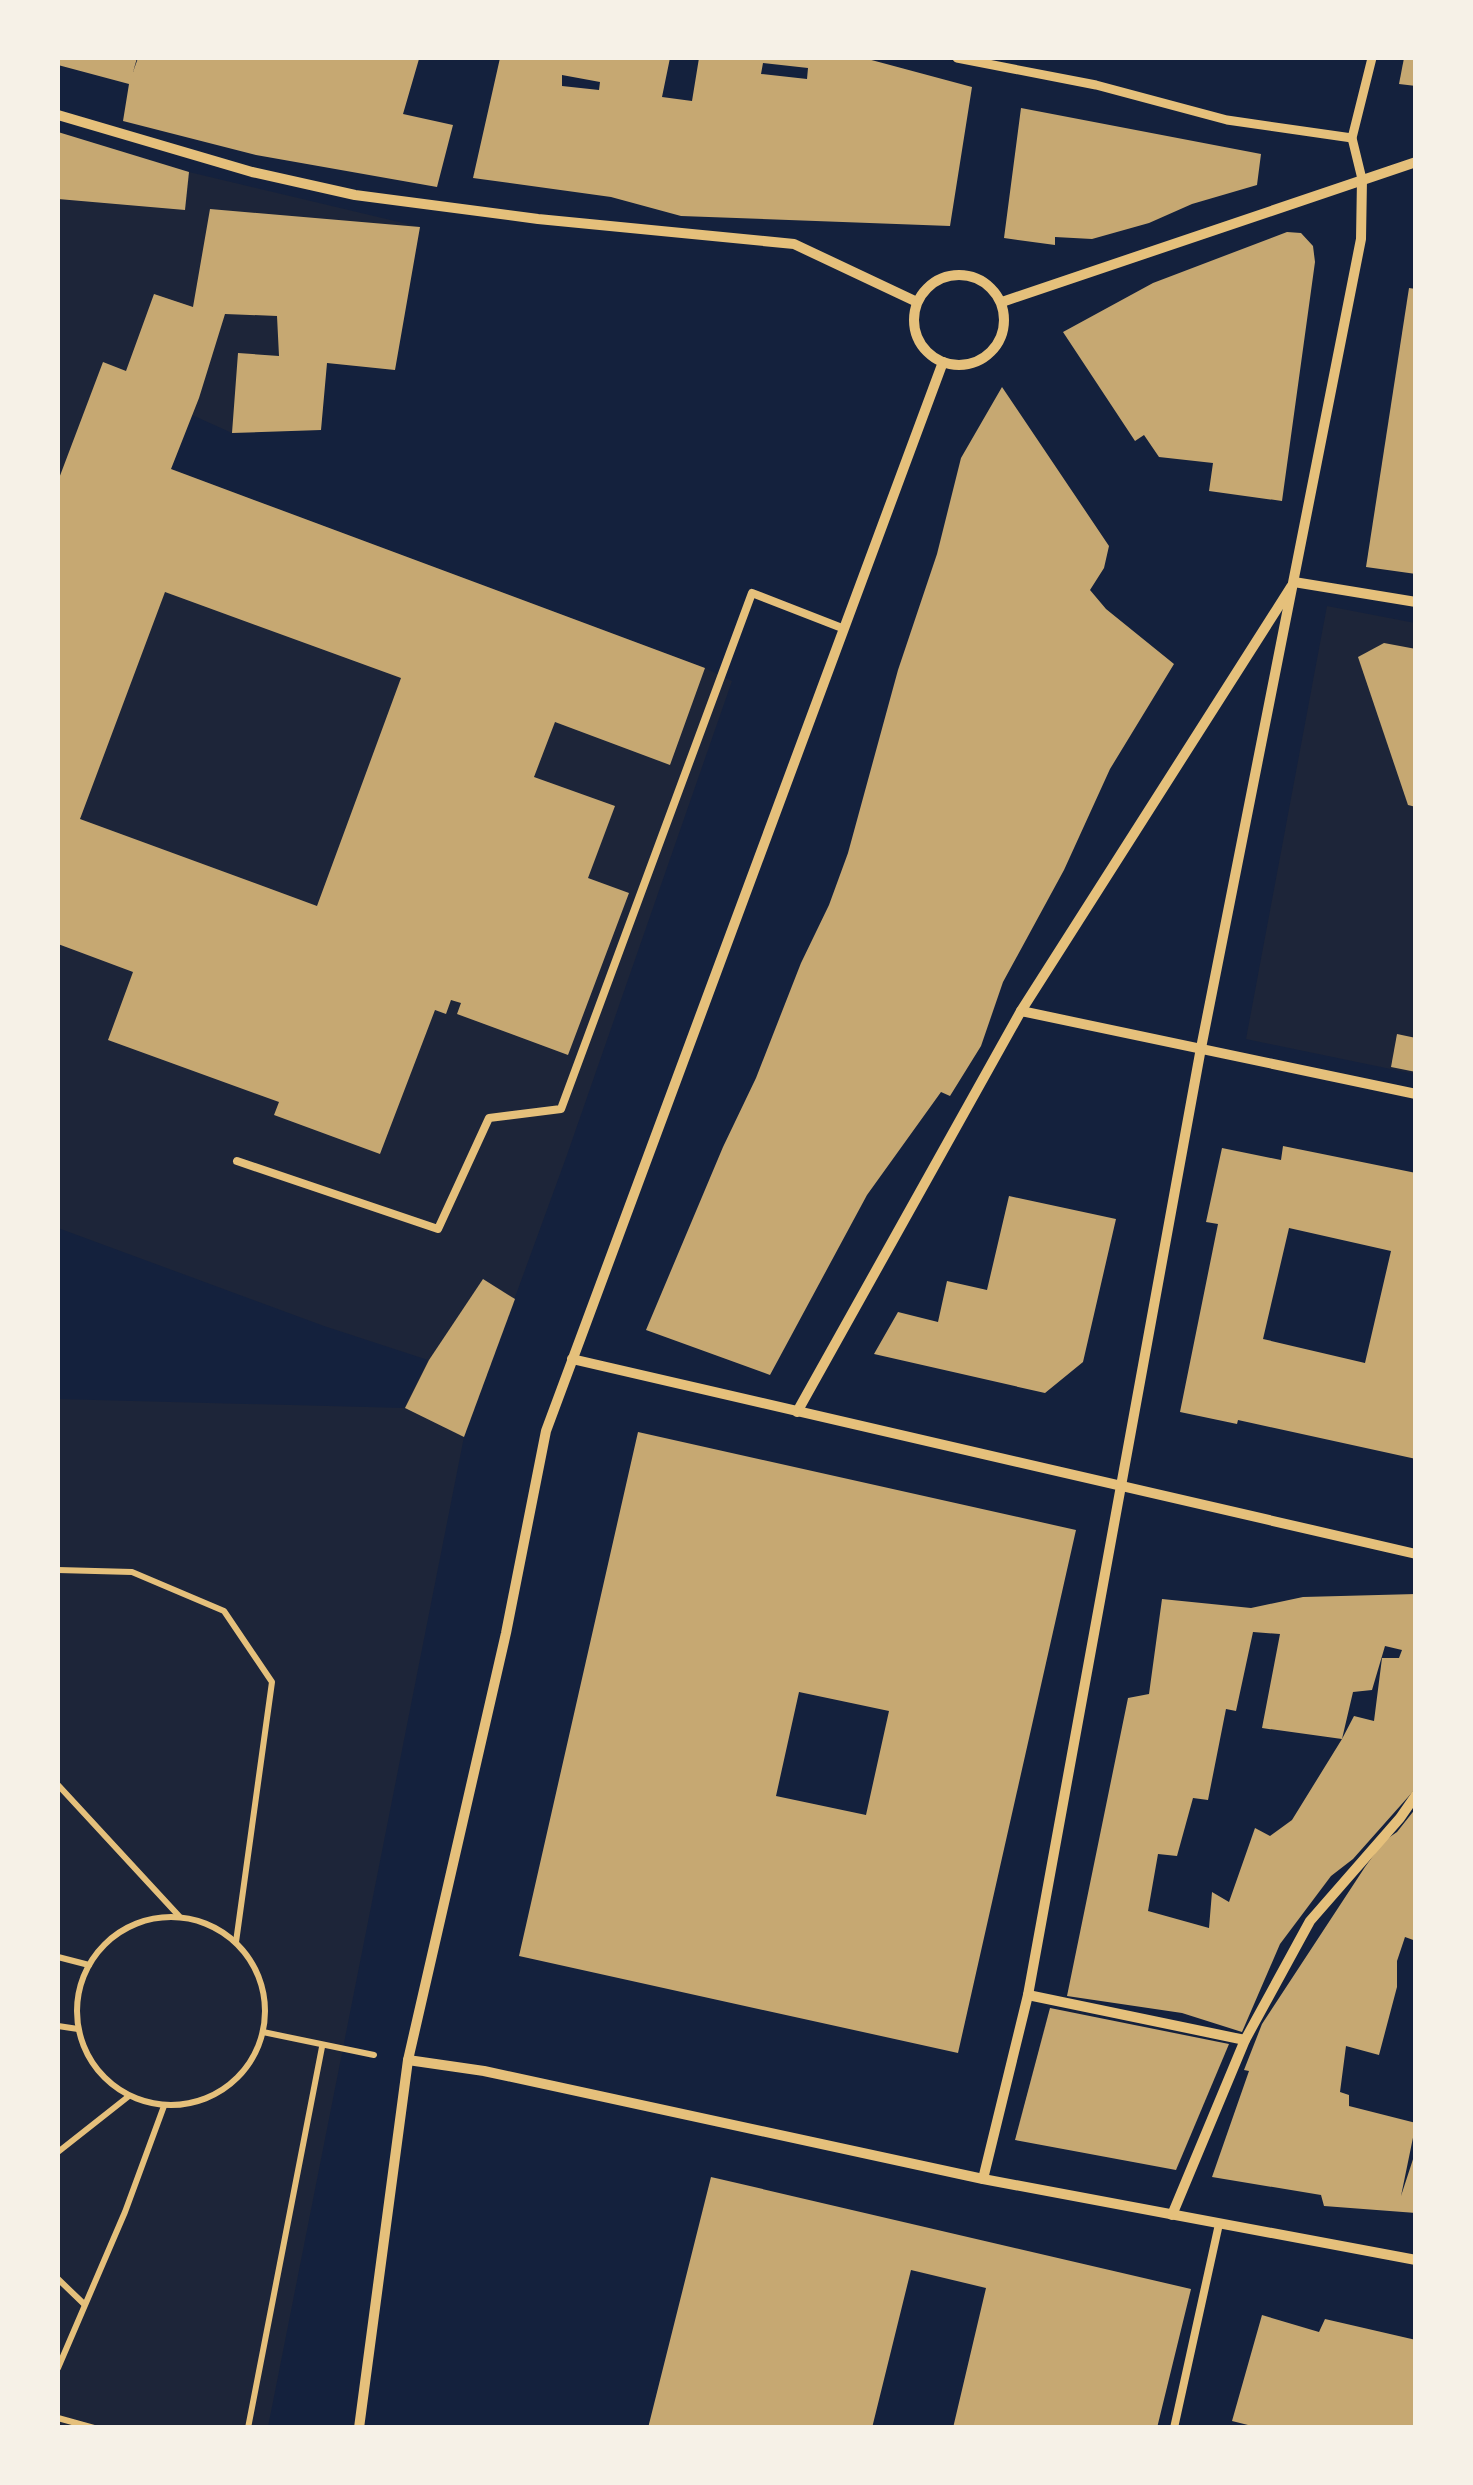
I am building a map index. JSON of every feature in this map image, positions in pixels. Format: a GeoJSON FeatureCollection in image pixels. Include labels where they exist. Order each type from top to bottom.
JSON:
{"type":"FeatureCollection","features":[{"type":"Feature","properties":{"kind":"street"},"geometry":{"type":"LineString","coordinates":[[957,58],[1096,85],[1228,120],[1352,138]]}},
{"type":"Feature","properties":{"kind":"street"},"geometry":{"type":"LineString","coordinates":[[982,2179],[1028,1996],[1201,1048],[1361,239],[1362,179],[1352,138],[1372,58]]}},
{"type":"Feature","properties":{"kind":"street"},"geometry":{"type":"LineString","coordinates":[[58,114],[252,172],[355,196],[794,244],[917,302]]}},
{"type":"Feature","properties":{"kind":"street"},"geometry":{"type":"LineString","coordinates":[[1002,302],[1416,162]]}},
{"type":"Feature","properties":{"kind":"street"},"geometry":{"type":"LineString","coordinates":[[967,275],[994,289],[1002,302],[1003,332],[997,346],[972,364],[943,362],[920,344],[914,316],[917,302],[938,280],[967,275]]}},
{"type":"Feature","properties":{"kind":"street"},"geometry":{"type":"LineString","coordinates":[[359,2428],[408,2060],[506,1633],[546,1432],[943,362]]}},
{"type":"Feature","properties":{"kind":"street"},"geometry":{"type":"LineString","coordinates":[[1294,582],[1416,602]]}},
{"type":"Feature","properties":{"kind":"street"},"geometry":{"type":"LineString","coordinates":[[796,1412],[1021,1011],[1294,582]]}},
{"type":"Feature","properties":{"kind":"street"},"geometry":{"type":"LineString","coordinates":[[1021,1011],[1416,1094]]}},
{"type":"Feature","properties":{"kind":"street"},"geometry":{"type":"LineString","coordinates":[[572,1360],[1416,1554]]}},
{"type":"Feature","properties":{"kind":"street"},"geometry":{"type":"LineString","coordinates":[[1172,2216],[1244,2040],[1310,1921],[1416,1795]]}},
{"type":"Feature","properties":{"kind":"street"},"geometry":{"type":"LineString","coordinates":[[1028,1996],[1244,2040]]}},
{"type":"Feature","properties":{"kind":"street"},"geometry":{"type":"LineString","coordinates":[[408,2060],[484,2070],[982,2179],[1416,2260]]}},
{"type":"Feature","properties":{"kind":"lane"},"geometry":{"type":"LineString","coordinates":[[237,1161],[438,1228],[489,1118],[561,1110],[752,593],[842,628]]}},
{"type":"Feature","properties":{"kind":"lane"},"geometry":{"type":"LineString","coordinates":[[1174,2428],[1219,2224]]}},
{"type":"Feature","properties":{"kind":"path"},"geometry":{"type":"LineString","coordinates":[[58,1570],[132,1572],[224,1611],[272,1682],[236,1942]]}},
{"type":"Feature","properties":{"kind":"path"},"geometry":{"type":"LineString","coordinates":[[58,1785],[180,1917]]}},
{"type":"Feature","properties":{"kind":"path"},"geometry":{"type":"LineString","coordinates":[[180,1917],[210,1926],[236,1942],[255,1969],[265,2000],[263,2032],[238,2078],[215,2094],[191,2103],[164,2106],[129,2096],[96,2069],[78,2029],[80,1985],[106,1943],[127,1928],[153,1919],[180,1917]]}},
{"type":"Feature","properties":{"kind":"path"},"geometry":{"type":"LineString","coordinates":[[58,1957],[89,1965]]}},
{"type":"Feature","properties":{"kind":"path"},"geometry":{"type":"LineString","coordinates":[[58,2026],[78,2029]]}},
{"type":"Feature","properties":{"kind":"path"},"geometry":{"type":"LineString","coordinates":[[263,2032],[322,2047],[408,2060]]}},
{"type":"Feature","properties":{"kind":"path"},"geometry":{"type":"LineString","coordinates":[[248,2428],[322,2047]]}},
{"type":"Feature","properties":{"kind":"path"},"geometry":{"type":"LineString","coordinates":[[58,2152],[129,2096]]}},
{"type":"Feature","properties":{"kind":"path"},"geometry":{"type":"LineString","coordinates":[[58,2368],[164,2106]]}},
{"type":"Feature","properties":{"kind":"path"},"geometry":{"type":"LineString","coordinates":[[58,2279],[84,2304]]}},
{"type":"Feature","properties":{"kind":"path"},"geometry":{"type":"LineString","coordinates":[[58,2418],[94,2428]]}},
{"type":"Feature","properties":{"kind":"shaded area"},"geometry":{"type":"Polygon","coordinates":[[[189,172],[420,227],[395,370],[327,363],[321,430],[232,433],[192,415],[171,469],[732,681],[464,1437],[268,2427],[58,2427],[58,1399],[404,1408],[428,1360],[58,1228],[58,199],[185,210],[189,172]]]}},
{"type":"Feature","properties":{"kind":"shaded area"},"geometry":{"type":"Polygon","coordinates":[[[1327,606],[1415,623],[1415,1074],[1246,1039],[1327,606]]]}},
{"type":"Feature","properties":{"kind":"building"},"geometry":{"type":"Polygon","coordinates":[[[58,58],[137,58],[133,72],[138,58],[419,59],[403,114],[453,125],[437,187],[256,155],[123,121],[129,84],[58,65],[58,58]]]}},
{"type":"Feature","properties":{"kind":"building"},"geometry":{"type":"Polygon","coordinates":[[[500,58],[670,58],[662,97],[692,101],[699,58],[864,58],[972,87],[950,226],[681,216],[611,197],[473,178],[500,58]],[[763,63],[761,74],[807,79],[808,68],[763,63]],[[562,75],[562,86],[599,90],[600,82],[562,75]]]}},
{"type":"Feature","properties":{"kind":"building"},"geometry":{"type":"Polygon","coordinates":[[[1404,58],[1416,58],[1416,86],[1399,84],[1404,58]]]}},
{"type":"Feature","properties":{"kind":"building"},"geometry":{"type":"Polygon","coordinates":[[[1021,108],[1261,154],[1257,185],[1092,239],[1055,237],[1055,245],[1004,238],[1021,108]]]}},
{"type":"Feature","properties":{"kind":"building"},"geometry":{"type":"Polygon","coordinates":[[[58,132],[189,172],[185,210],[58,199],[58,132]]]}},
{"type":"Feature","properties":{"kind":"building"},"geometry":{"type":"Polygon","coordinates":[[[210,209],[420,227],[395,370],[327,363],[321,430],[232,433],[238,353],[279,356],[277,316],[225,314],[199,398],[171,469],[705,668],[670,765],[555,722],[534,777],[615,806],[588,878],[629,893],[568,1055],[457,1014],[461,1003],[451,1000],[446,1014],[435,1010],[380,1154],[274,1115],[279,1102],[108,1040],[133,972],[58,944],[58,481],[103,362],[126,371],[154,294],[193,307],[210,209]],[[165,592],[80,819],[317,906],[401,678],[165,592]]]}},
{"type":"Feature","properties":{"kind":"building"},"geometry":{"type":"Polygon","coordinates":[[[1287,232],[1301,233],[1313,246],[1315,262],[1282,501],[1209,491],[1213,463],[1159,457],[1144,435],[1135,441],[1063,332],[1153,283],[1287,232]]]}},
{"type":"Feature","properties":{"kind":"building"},"geometry":{"type":"Polygon","coordinates":[[[1409,288],[1416,289],[1416,574],[1366,567],[1409,288]]]}},
{"type":"Feature","properties":{"kind":"building"},"geometry":{"type":"Polygon","coordinates":[[[1002,387],[1109,546],[1104,568],[1090,590],[1106,609],[1174,664],[1110,769],[1064,870],[1003,982],[981,1046],[950,1096],[941,1092],[867,1195],[770,1375],[646,1330],[829,905],[848,853],[898,670],[937,554],[961,458],[1002,387]]]}},
{"type":"Feature","properties":{"kind":"building"},"geometry":{"type":"Polygon","coordinates":[[[1384,643],[1416,649],[1416,807],[1408,805],[1358,657],[1384,643]]]}},
{"type":"Feature","properties":{"kind":"building"},"geometry":{"type":"Polygon","coordinates":[[[1397,1034],[1416,1038],[1416,1072],[1391,1067],[1397,1034]]]}},
{"type":"Feature","properties":{"kind":"building"},"geometry":{"type":"Polygon","coordinates":[[[1283,1146],[1416,1173],[1416,1459],[1238,1420],[1237,1424],[1180,1412],[1218,1224],[1206,1222],[1222,1148],[1281,1160],[1283,1146]],[[1289,1228],[1263,1339],[1365,1363],[1391,1251],[1289,1228]]]}},
{"type":"Feature","properties":{"kind":"building"},"geometry":{"type":"Polygon","coordinates":[[[1009,1196],[1116,1219],[1083,1362],[1045,1393],[874,1354],[898,1312],[938,1322],[947,1281],[987,1290],[1009,1196]]]}},
{"type":"Feature","properties":{"kind":"building"},"geometry":{"type":"Polygon","coordinates":[[[483,1279],[515,1299],[464,1437],[405,1408],[429,1360],[483,1279]]]}},
{"type":"Feature","properties":{"kind":"building"},"geometry":{"type":"Polygon","coordinates":[[[638,1432],[1076,1530],[958,2053],[519,1956],[638,1432]],[[799,1692],[776,1796],[866,1815],[889,1711],[799,1692]]]}},
{"type":"Feature","properties":{"kind":"building"},"geometry":{"type":"Polygon","coordinates":[[[1416,1594],[1416,1788],[1353,1859],[1331,1876],[1280,1944],[1242,2032],[1182,2013],[1067,1996],[1128,1698],[1149,1694],[1162,1599],[1251,1608],[1303,1597],[1416,1594]],[[1253,1632],[1236,1711],[1226,1709],[1208,1800],[1193,1798],[1177,1856],[1158,1854],[1148,1911],[1209,1928],[1212,1892],[1229,1902],[1255,1828],[1270,1836],[1292,1820],[1342,1739],[1262,1728],[1280,1634],[1253,1632]],[[1385,1646],[1372,1690],[1353,1692],[1342,1739],[1354,1716],[1374,1721],[1382,1658],[1399,1658],[1402,1650],[1385,1646]]]}},
{"type":"Feature","properties":{"kind":"building"},"geometry":{"type":"Polygon","coordinates":[[[1416,1808],[1416,1941],[1405,1937],[1397,1961],[1397,1987],[1379,2055],[1346,2046],[1340,2092],[1349,2095],[1349,2106],[1416,2123],[1401,2196],[1416,2150],[1416,2213],[1324,2206],[1321,2195],[1212,2177],[1262,2024],[1365,1867],[1416,1808]]]}},
{"type":"Feature","properties":{"kind":"building"},"geometry":{"type":"Polygon","coordinates":[[[1050,2008],[1229,2044],[1176,2170],[1015,2140],[1050,2008]]]}},
{"type":"Feature","properties":{"kind":"building"},"geometry":{"type":"Polygon","coordinates":[[[711,2177],[1191,2289],[1157,2428],[953,2428],[986,2288],[911,2270],[872,2428],[648,2428],[711,2177]]]}},
{"type":"Feature","properties":{"kind":"building"},"geometry":{"type":"Polygon","coordinates":[[[1262,2315],[1319,2332],[1325,2319],[1416,2340],[1416,2428],[1260,2428],[1232,2421],[1262,2315]]]}}]}
